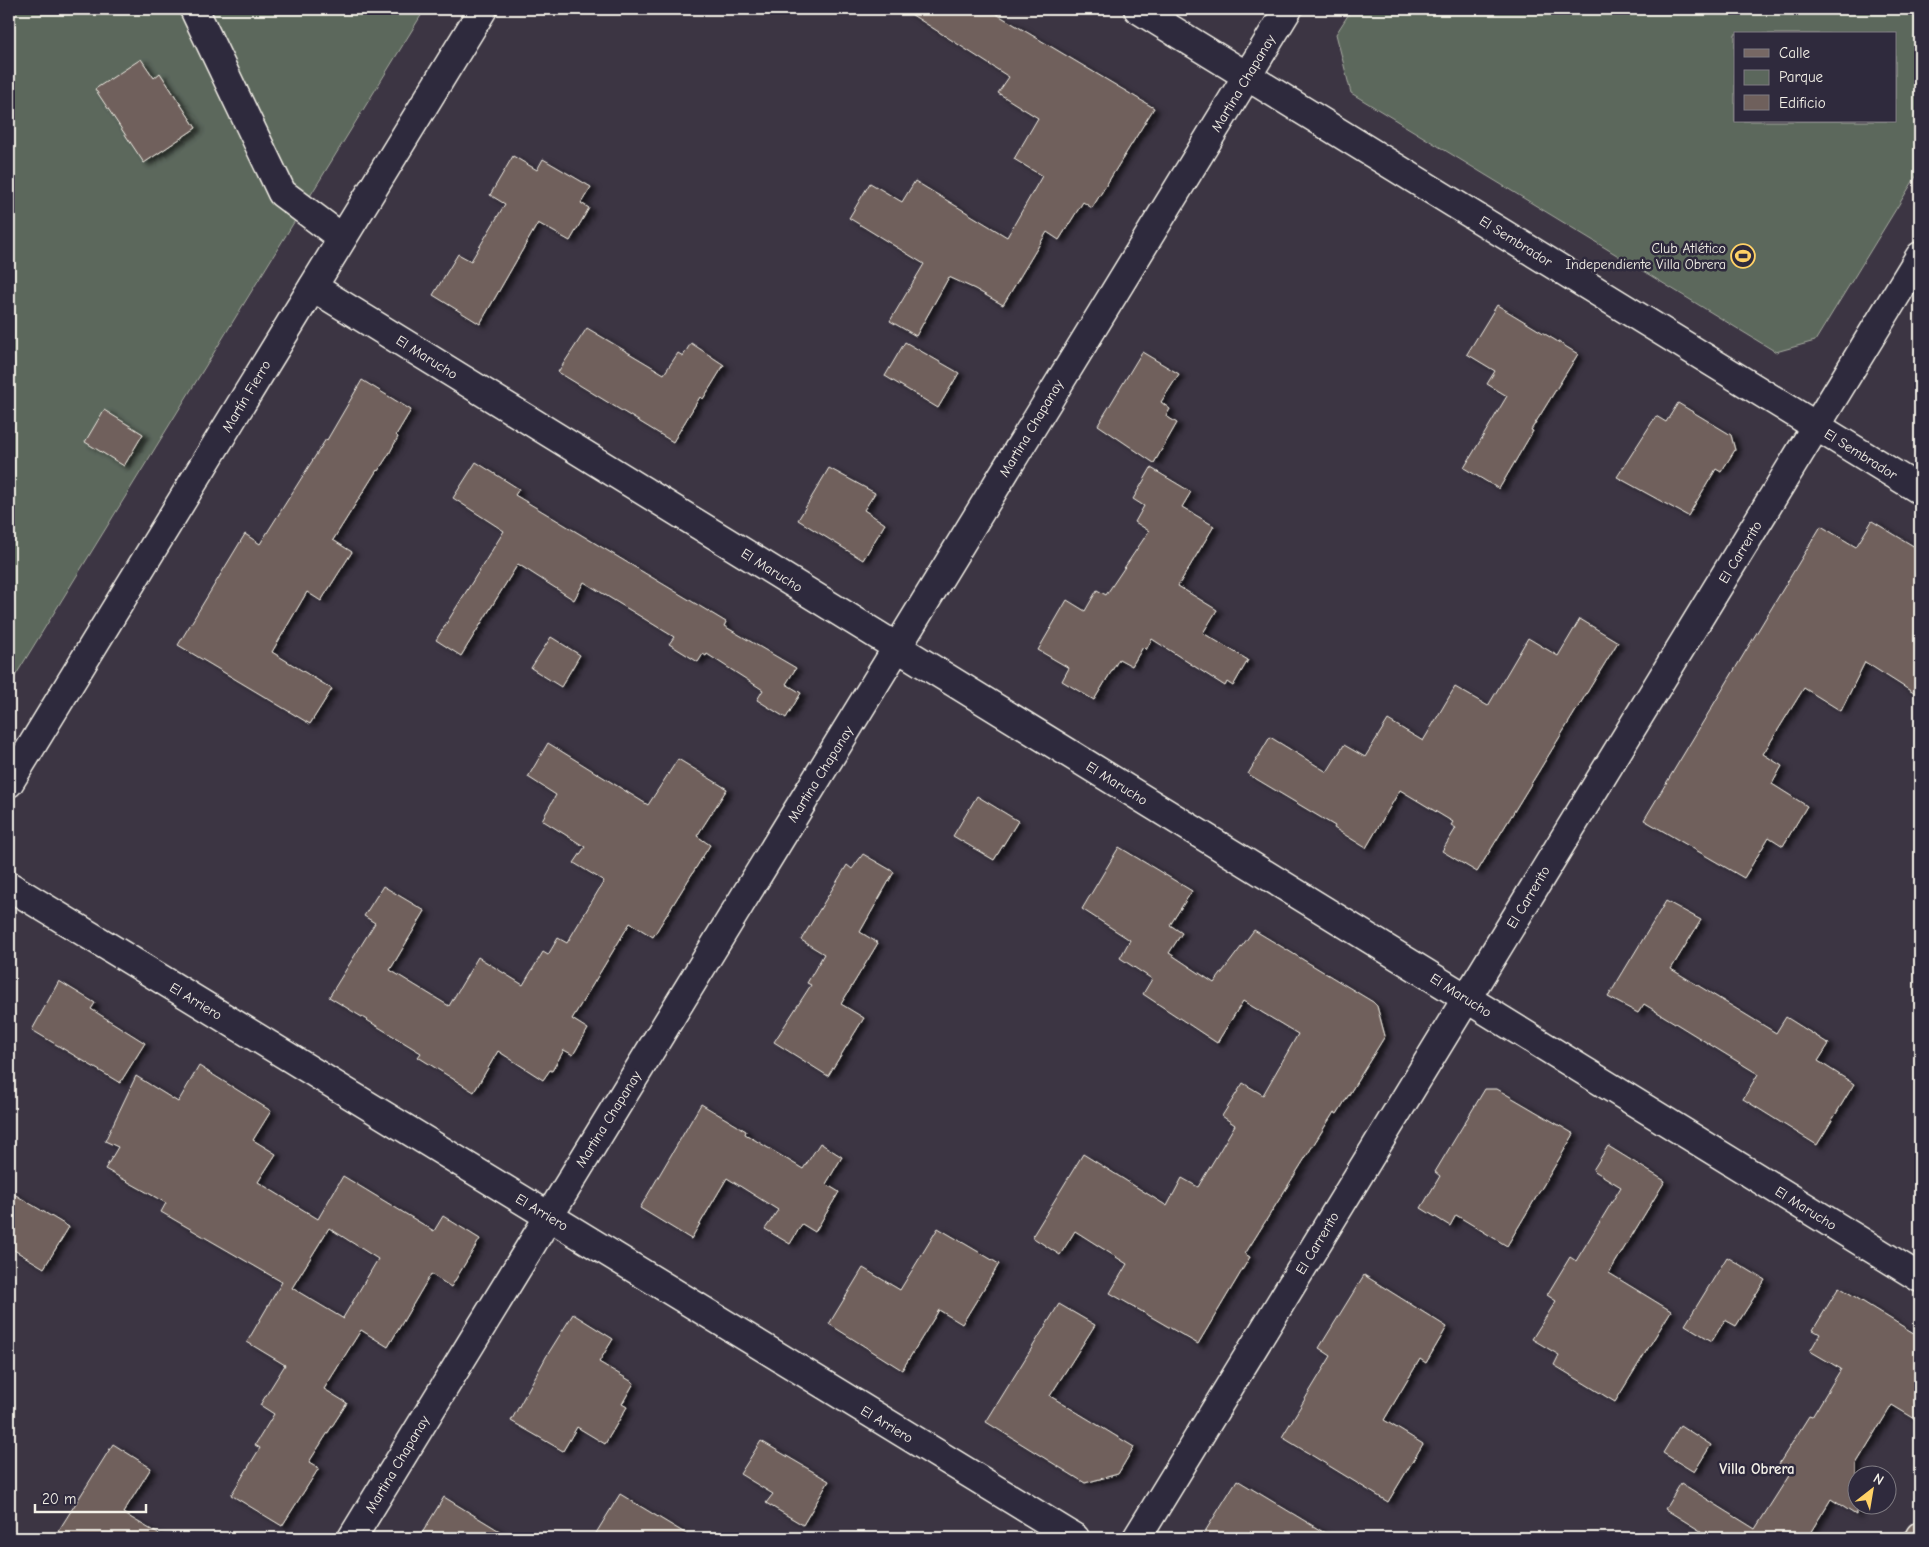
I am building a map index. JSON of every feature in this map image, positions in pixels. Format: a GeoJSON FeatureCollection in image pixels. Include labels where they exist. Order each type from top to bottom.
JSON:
{"type":"FeatureCollection","features":[{"type":"Feature","properties":{"kind":"street"},"geometry":{"type":"LineString","coordinates":[[194,9],[282,193],[342,238]]}},
{"type":"Feature","properties":{"kind":"street","name":"Martín Fierro"},"geometry":{"type":"LineString","coordinates":[[9,783],[483,9]]}},
{"type":"Feature","properties":{"kind":"street","name":"El Sembrador"},"geometry":{"type":"LineString","coordinates":[[1138,9],[1920,490]]}},
{"type":"Feature","properties":{"kind":"street","name":"Martina Chapanay"},"geometry":{"type":"LineString","coordinates":[[352,1538],[1288,9]]}},
{"type":"Feature","properties":{"kind":"street","name":"El Carrerito"},"geometry":{"type":"LineString","coordinates":[[1137,1538],[1920,256]]}},
{"type":"Feature","properties":{"kind":"street","name":"El Marucho"},"geometry":{"type":"LineString","coordinates":[[313,287],[1920,1278]]}},
{"type":"Feature","properties":{"kind":"street","name":"El Arriero"},"geometry":{"type":"LineString","coordinates":[[9,886],[1075,1538]]}},
{"type":"Feature","properties":{"kind":"green space"},"geometry":{"type":"Polygon","coordinates":[[[9,9],[425,9],[9,686],[9,9]]]}},
{"type":"Feature","properties":{"kind":"green space","name":"Club Atlético Independiente Villa Obrera"},"geometry":{"type":"Polygon","coordinates":[[[1352,9],[1920,9],[1920,170],[1815,341],[1776,352],[1351,93],[1336,34],[1352,9]]]}},
{"type":"Feature","properties":{"kind":"building"},"geometry":{"type":"Polygon","coordinates":[[[903,9],[988,9],[1154,108],[1092,208],[1083,202],[1059,240],[1047,232],[1003,305],[949,277],[916,336],[890,321],[924,264],[849,218],[870,183],[902,202],[915,181],[1007,237],[1042,176],[1014,159],[1038,118],[998,93],[1009,77],[903,9]]]}},
{"type":"Feature","properties":{"kind":"building"},"geometry":{"type":"Polygon","coordinates":[[[141,59],[154,78],[160,73],[196,128],[144,163],[95,89],[141,59]]]}},
{"type":"Feature","properties":{"kind":"building"},"geometry":{"type":"Polygon","coordinates":[[[513,156],[537,170],[543,159],[591,187],[581,203],[589,208],[570,241],[538,223],[480,324],[433,295],[458,254],[471,261],[505,204],[490,195],[513,156]]]}},
{"type":"Feature","properties":{"kind":"building"},"geometry":{"type":"Polygon","coordinates":[[[1497,305],[1578,354],[1531,430],[1533,431],[1499,489],[1464,468],[1507,396],[1487,384],[1495,371],[1467,354],[1497,305]]]}},
{"type":"Feature","properties":{"kind":"building"},"geometry":{"type":"Polygon","coordinates":[[[587,328],[664,374],[678,353],[683,356],[691,343],[724,365],[703,399],[700,397],[673,442],[558,372],[587,328]]]}},
{"type":"Feature","properties":{"kind":"building"},"geometry":{"type":"Polygon","coordinates":[[[905,342],[959,373],[938,408],[885,376],[905,342]]]}},
{"type":"Feature","properties":{"kind":"building"},"geometry":{"type":"Polygon","coordinates":[[[1142,352],[1179,374],[1161,402],[1170,409],[1166,416],[1177,423],[1154,463],[1098,425],[1142,352]]]}},
{"type":"Feature","properties":{"kind":"building"},"geometry":{"type":"Polygon","coordinates":[[[362,380],[411,410],[396,435],[398,437],[389,454],[333,540],[352,552],[321,601],[307,592],[272,652],[332,689],[310,724],[178,645],[245,534],[260,544],[327,440],[362,380]]]}},
{"type":"Feature","properties":{"kind":"building"},"geometry":{"type":"Polygon","coordinates":[[[1678,403],[1731,435],[1735,450],[1721,472],[1716,469],[1688,516],[1617,477],[1656,416],[1666,422],[1678,403]]]}},
{"type":"Feature","properties":{"kind":"building"},"geometry":{"type":"Polygon","coordinates":[[[104,410],[143,434],[124,466],[85,442],[104,410]]]}},
{"type":"Feature","properties":{"kind":"building"},"geometry":{"type":"Polygon","coordinates":[[[476,462],[519,489],[515,495],[726,622],[724,626],[796,668],[786,684],[801,693],[786,718],[757,700],[763,690],[707,654],[706,656],[703,654],[698,662],[669,644],[674,637],[584,582],[574,600],[518,564],[461,656],[436,640],[504,531],[453,498],[476,462]]]}},
{"type":"Feature","properties":{"kind":"building"},"geometry":{"type":"Polygon","coordinates":[[[829,468],[875,493],[864,510],[885,524],[863,560],[798,520],[829,468]]]}},
{"type":"Feature","properties":{"kind":"building"},"geometry":{"type":"Polygon","coordinates":[[[1151,468],[1191,492],[1182,507],[1214,526],[1178,586],[1217,610],[1203,633],[1248,660],[1233,686],[1227,682],[1225,686],[1152,639],[1146,650],[1143,647],[1132,666],[1119,659],[1094,700],[1062,681],[1069,668],[1038,650],[1067,600],[1085,611],[1097,590],[1106,595],[1149,531],[1135,522],[1144,506],[1133,499],[1151,468]]]}},
{"type":"Feature","properties":{"kind":"building"},"geometry":{"type":"Polygon","coordinates":[[[1872,521],[1920,550],[1920,697],[1865,662],[1841,711],[1804,688],[1763,754],[1782,766],[1772,784],[1807,806],[1783,846],[1769,837],[1744,878],[1644,820],[1821,526],[1856,547],[1872,521]]]}},
{"type":"Feature","properties":{"kind":"building"},"geometry":{"type":"Polygon","coordinates":[[[1580,619],[1618,642],[1477,872],[1442,851],[1456,828],[1451,825],[1453,822],[1400,790],[1366,848],[1334,828],[1335,826],[1248,774],[1270,737],[1327,772],[1344,745],[1365,757],[1388,720],[1423,741],[1455,687],[1488,706],[1528,638],[1558,656],[1580,619]]]}},
{"type":"Feature","properties":{"kind":"building"},"geometry":{"type":"Polygon","coordinates":[[[551,637],[580,655],[561,687],[531,668],[551,637]]]}},
{"type":"Feature","properties":{"kind":"building"},"geometry":{"type":"Polygon","coordinates":[[[548,743],[648,805],[678,759],[727,789],[697,836],[710,845],[653,937],[630,923],[572,1019],[588,1029],[573,1055],[564,1050],[552,1071],[550,1070],[543,1080],[498,1051],[474,1092],[418,1057],[421,1053],[329,997],[375,923],[364,916],[383,886],[425,911],[390,970],[449,1006],[478,957],[523,985],[543,952],[548,955],[558,938],[567,943],[604,881],[574,863],[585,847],[542,820],[556,795],[528,777],[548,743]]]}},
{"type":"Feature","properties":{"kind":"building"},"geometry":{"type":"Polygon","coordinates":[[[977,796],[1018,821],[994,860],[953,836],[977,796]]]}},
{"type":"Feature","properties":{"kind":"building"},"geometry":{"type":"Polygon","coordinates":[[[1119,847],[1192,891],[1170,925],[1182,933],[1169,953],[1214,983],[1254,930],[1373,1002],[1377,1006],[1385,1036],[1337,1114],[1334,1112],[1245,1254],[1250,1257],[1198,1344],[1110,1293],[1127,1264],[1075,1231],[1060,1255],[1032,1237],[1083,1154],[1167,1206],[1182,1178],[1198,1187],[1235,1125],[1222,1116],[1243,1083],[1263,1095],[1298,1034],[1243,1001],[1217,1043],[1143,994],[1152,979],[1120,958],[1130,940],[1082,909],[1119,847]]]}},
{"type":"Feature","properties":{"kind":"building"},"geometry":{"type":"Polygon","coordinates":[[[863,854],[894,872],[860,932],[878,943],[841,1004],[864,1018],[828,1076],[774,1042],[811,985],[807,983],[824,954],[801,940],[847,865],[852,869],[863,854]]]}},
{"type":"Feature","properties":{"kind":"building"},"geometry":{"type":"Polygon","coordinates":[[[1666,901],[1701,920],[1671,969],[1776,1033],[1786,1017],[1829,1044],[1818,1061],[1854,1084],[1817,1145],[1743,1099],[1758,1074],[1644,1004],[1638,1013],[1608,997],[1666,901]]]}},
{"type":"Feature","properties":{"kind":"building"},"geometry":{"type":"Polygon","coordinates":[[[59,981],[95,1003],[91,1009],[145,1043],[120,1083],[32,1030],[59,981]]]}},
{"type":"Feature","properties":{"kind":"building"},"geometry":{"type":"Polygon","coordinates":[[[199,1066],[271,1111],[253,1140],[276,1154],[258,1182],[318,1219],[343,1176],[434,1231],[443,1216],[480,1239],[451,1287],[431,1274],[388,1347],[361,1330],[324,1389],[347,1403],[309,1462],[319,1468],[282,1526],[231,1495],[260,1448],[255,1445],[274,1414],[260,1405],[285,1365],[247,1342],[282,1282],[161,1212],[166,1203],[105,1169],[118,1147],[105,1141],[136,1076],[178,1102],[199,1066]],[[329,1228],[292,1288],[344,1319],[378,1259],[329,1228]]]}},
{"type":"Feature","properties":{"kind":"building"},"geometry":{"type":"Polygon","coordinates":[[[1485,1089],[1497,1089],[1574,1134],[1507,1246],[1456,1215],[1450,1226],[1421,1208],[1440,1176],[1435,1172],[1485,1089]]]}},
{"type":"Feature","properties":{"kind":"building"},"geometry":{"type":"Polygon","coordinates":[[[701,1104],[746,1131],[745,1134],[803,1169],[820,1143],[842,1157],[826,1184],[839,1192],[815,1232],[802,1224],[790,1244],[765,1229],[778,1210],[727,1178],[691,1239],[640,1208],[701,1104]]]}},
{"type":"Feature","properties":{"kind":"building"},"geometry":{"type":"Polygon","coordinates":[[[1608,1146],[1665,1181],[1609,1273],[1671,1311],[1615,1402],[1554,1365],[1559,1355],[1532,1339],[1556,1301],[1547,1295],[1570,1257],[1576,1261],[1621,1187],[1593,1170],[1608,1146]]]}},
{"type":"Feature","properties":{"kind":"building"},"geometry":{"type":"Polygon","coordinates":[[[9,1191],[69,1227],[44,1268],[9,1247],[9,1191]]]}},
{"type":"Feature","properties":{"kind":"building"},"geometry":{"type":"Polygon","coordinates":[[[938,1228],[999,1264],[962,1324],[939,1310],[902,1370],[829,1324],[863,1268],[900,1290],[938,1228]]]}},
{"type":"Feature","properties":{"kind":"building"},"geometry":{"type":"Polygon","coordinates":[[[1727,1257],[1765,1280],[1736,1326],[1725,1320],[1712,1341],[1685,1325],[1727,1257]]]}},
{"type":"Feature","properties":{"kind":"building"},"geometry":{"type":"Polygon","coordinates":[[[1364,1275],[1447,1327],[1426,1363],[1420,1359],[1384,1420],[1423,1444],[1388,1502],[1282,1437],[1331,1356],[1319,1348],[1364,1275]]]}},
{"type":"Feature","properties":{"kind":"building"},"geometry":{"type":"Polygon","coordinates":[[[1839,1287],[1920,1337],[1920,1422],[1892,1405],[1856,1464],[1846,1464],[1846,1509],[1831,1499],[1807,1538],[1712,1538],[1665,1509],[1681,1483],[1755,1529],[1790,1474],[1777,1467],[1809,1416],[1812,1417],[1841,1369],[1810,1351],[1820,1334],[1813,1330],[1839,1287]]]}},
{"type":"Feature","properties":{"kind":"building"},"geometry":{"type":"Polygon","coordinates":[[[1059,1304],[1095,1325],[1050,1396],[1134,1447],[1118,1474],[1085,1483],[986,1422],[1059,1304]]]}},
{"type":"Feature","properties":{"kind":"building"},"geometry":{"type":"Polygon","coordinates":[[[573,1314],[613,1339],[599,1362],[634,1383],[622,1404],[627,1407],[605,1444],[577,1427],[563,1451],[511,1421],[546,1357],[573,1314]]]}},
{"type":"Feature","properties":{"kind":"building"},"geometry":{"type":"Polygon","coordinates":[[[1680,1425],[1711,1445],[1694,1472],[1663,1453],[1680,1425]]]}},
{"type":"Feature","properties":{"kind":"building"},"geometry":{"type":"Polygon","coordinates":[[[761,1441],[829,1481],[803,1525],[766,1503],[773,1494],[740,1474],[761,1441]]]}},
{"type":"Feature","properties":{"kind":"building"},"geometry":{"type":"Polygon","coordinates":[[[113,1444],[151,1468],[123,1513],[165,1538],[54,1538],[113,1444]]]}},
{"type":"Feature","properties":{"kind":"building"},"geometry":{"type":"Polygon","coordinates":[[[1237,1480],[1333,1538],[1201,1538],[1237,1480]]]}},
{"type":"Feature","properties":{"kind":"building"},"geometry":{"type":"Polygon","coordinates":[[[620,1494],[693,1538],[593,1538],[620,1494]]]}},
{"type":"Feature","properties":{"kind":"building"},"geometry":{"type":"Polygon","coordinates":[[[444,1497],[511,1538],[419,1538],[444,1497]]]}},
{"type":"Feature","properties":{"kind":"place","name":"Club Atlético Independiente Villa Obrera"},"geometry":{"type":"Point","coordinates":[1743,256]}},
{"type":"Feature","properties":{"kind":"district","name":"Villa Obrera"},"geometry":{"type":"Point","coordinates":[1757,1469]}}]}
